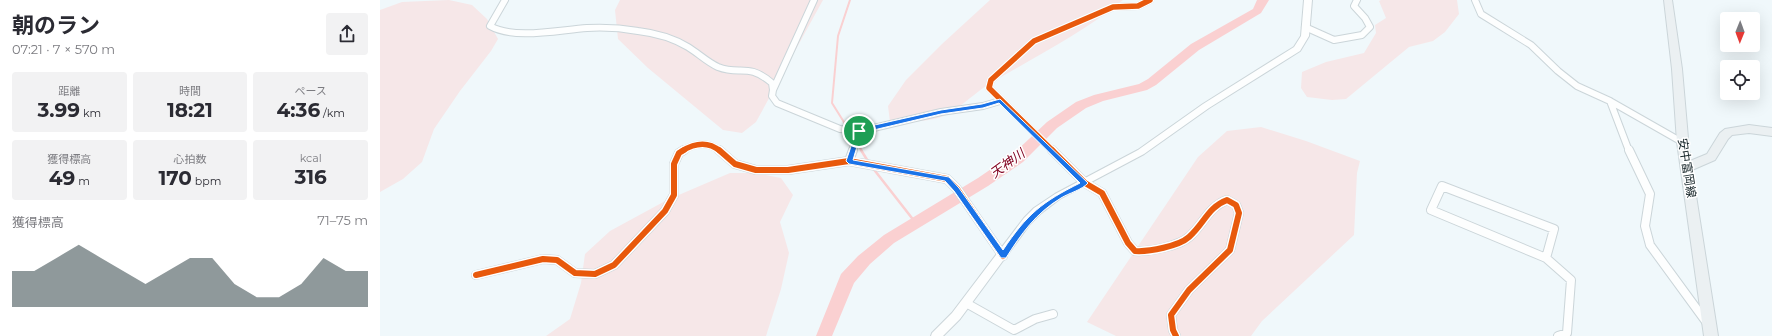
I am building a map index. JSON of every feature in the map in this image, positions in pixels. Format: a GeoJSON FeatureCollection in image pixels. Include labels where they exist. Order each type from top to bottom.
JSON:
{"type":"FeatureCollection","features":[{"type":"Feature","properties":{"kind":"main road","name":"安中富岡線"},"geometry":{"type":"LineString","coordinates":[[1668,0],[1677,69],[1682,142],[1711,332]]}},
{"type":"Feature","properties":{"kind":"main road"},"geometry":{"type":"LineString","coordinates":[[1687,167],[1710,157],[1724,136],[1729,132],[1741,129],[1772,132]]}},
{"type":"Feature","properties":{"kind":"street"},"geometry":{"type":"LineString","coordinates":[[505,0],[490,26],[493,29],[510,32],[531,32],[588,28],[623,28],[657,34],[686,46],[702,58],[725,69],[751,69],[772,83],[773,90]]}},
{"type":"Feature","properties":{"kind":"street"},"geometry":{"type":"LineString","coordinates":[[814,0],[773,90],[772,96],[777,103],[840,129],[859,131],[941,112],[983,106],[1000,101]]}},
{"type":"Feature","properties":{"kind":"street"},"geometry":{"type":"LineString","coordinates":[[1150,0],[1138,6],[1113,7],[1034,41],[991,80],[989,88],[1000,101],[1085,183],[1102,193],[1128,243],[1135,251],[1148,251],[1186,239],[1210,210],[1220,202],[1226,200],[1236,205],[1239,213],[1230,250],[1189,290],[1171,315],[1173,330],[1176,336]]}},
{"type":"Feature","properties":{"kind":"street"},"geometry":{"type":"LineString","coordinates":[[936,336],[966,303],[1003,256],[1018,233],[1037,211],[1058,196],[1085,183],[1140,152],[1206,106],[1287,56],[1302,43],[1308,0]]}},
{"type":"Feature","properties":{"kind":"street"},"geometry":{"type":"LineString","coordinates":[[1305,27],[1334,40],[1362,35],[1370,27],[1365,18],[1354,6],[1357,0]]}},
{"type":"Feature","properties":{"kind":"street"},"geometry":{"type":"LineString","coordinates":[[1476,0],[1476,5],[1481,14],[1531,45],[1567,79],[1577,86],[1610,102],[1682,142]]}},
{"type":"Feature","properties":{"kind":"street"},"geometry":{"type":"LineString","coordinates":[[1610,102],[1650,194],[1644,226],[1650,245],[1711,332]]}},
{"type":"Feature","properties":{"kind":"street"},"geometry":{"type":"LineString","coordinates":[[849,161],[859,131]]}},
{"type":"Feature","properties":{"kind":"street"},"geometry":{"type":"LineString","coordinates":[[476,276],[543,259],[557,260],[575,273],[596,274],[614,266],[666,211],[674,195],[674,164],[679,153],[693,144],[713,145],[735,164],[756,170],[788,170],[849,161],[946,179],[957,189],[1003,256]]}},
{"type":"Feature","properties":{"kind":"street"},"geometry":{"type":"LineString","coordinates":[[1546,258],[1554,229],[1442,186],[1431,210],[1546,258],[1571,280],[1567,333],[1558,336]]}},
{"type":"Feature","properties":{"kind":"street"},"geometry":{"type":"LineString","coordinates":[[966,303],[1014,330],[1035,319],[1053,314]]}},
{"type":"Feature","properties":{"kind":"shaded area"},"geometry":{"type":"Polygon","coordinates":[[[449,0],[472,5],[487,19],[498,39],[491,51],[460,91],[434,129],[422,162],[403,179],[380,192],[380,10],[402,2],[449,0]]]}},
{"type":"Feature","properties":{"kind":"shaded area"},"geometry":{"type":"Polygon","coordinates":[[[620,0],[823,0],[756,122],[742,133],[723,130],[648,68],[618,39],[615,10],[620,0]]]}},
{"type":"Feature","properties":{"kind":"shaded area"},"geometry":{"type":"Polygon","coordinates":[[[990,0],[1123,0],[1091,24],[986,86],[958,108],[946,115],[935,119],[922,121],[890,122],[888,106],[906,80],[942,44],[990,0]]]}},
{"type":"Feature","properties":{"kind":"shaded area"},"geometry":{"type":"Polygon","coordinates":[[[1457,0],[1459,14],[1445,32],[1433,41],[1409,47],[1346,99],[1332,100],[1307,97],[1301,88],[1302,72],[1326,62],[1364,53],[1376,33],[1375,25],[1386,18],[1379,1],[1457,0]]]}},
{"type":"Feature","properties":{"kind":"shaded area"},"geometry":{"type":"Polygon","coordinates":[[[1261,127],[1306,141],[1360,161],[1357,173],[1354,235],[1262,321],[1251,336],[1116,336],[1087,322],[1198,157],[1227,131],[1261,127]]]}},
{"type":"Feature","properties":{"kind":"shaded area"},"geometry":{"type":"Polygon","coordinates":[[[730,173],[755,173],[781,178],[793,195],[780,222],[789,253],[781,289],[766,336],[546,336],[570,319],[581,283],[585,254],[610,231],[667,200],[730,173]]]}},
{"type":"Feature","properties":{"kind":"waterway"},"geometry":{"type":"LineString","coordinates":[[850,0],[838,36],[832,103],[862,151]]}},
{"type":"Feature","properties":{"kind":"waterway","name":"天神川"},"geometry":{"type":"LineString","coordinates":[[824,336],[847,279],[864,260],[889,239],[983,182],[1018,158],[1052,125],[1081,105],[1099,98],[1143,87],[1152,82],[1195,47],[1257,11],[1263,0]]}},
{"type":"Feature","properties":{"kind":"waterway"},"geometry":{"type":"LineString","coordinates":[[861,150],[869,163]]}},
{"type":"Feature","properties":{"kind":"waterway"},"geometry":{"type":"LineString","coordinates":[[872,167],[915,222]]}},
{"type":"Feature","properties":{"kind":"cycle path"},"geometry":{"type":"LineString","coordinates":[[1150,0],[1138,6],[1113,7],[1034,41],[991,80],[989,88],[1085,183],[1102,193],[1128,243],[1135,251],[1155,249],[1171,245],[1185,239],[1194,232],[1214,206],[1227,200],[1236,205],[1239,213],[1230,250],[1189,290],[1171,315],[1173,330],[1176,336]]}},
{"type":"Feature","properties":{"kind":"cycle path"},"geometry":{"type":"LineString","coordinates":[[476,275],[543,259],[557,260],[575,273],[595,274],[614,265],[665,211],[674,195],[674,164],[679,153],[693,144],[713,145],[735,164],[756,170],[788,170],[849,161],[947,179],[957,189],[1003,256]]}},
{"type":"Feature","properties":{"kind":"route"},"geometry":{"type":"LineString","coordinates":[[1000,101],[1085,183],[1058,196],[1037,211],[1027,221],[1003,256],[957,189],[946,179],[849,161],[859,131],[941,112],[983,106],[1000,101]]}}]}
